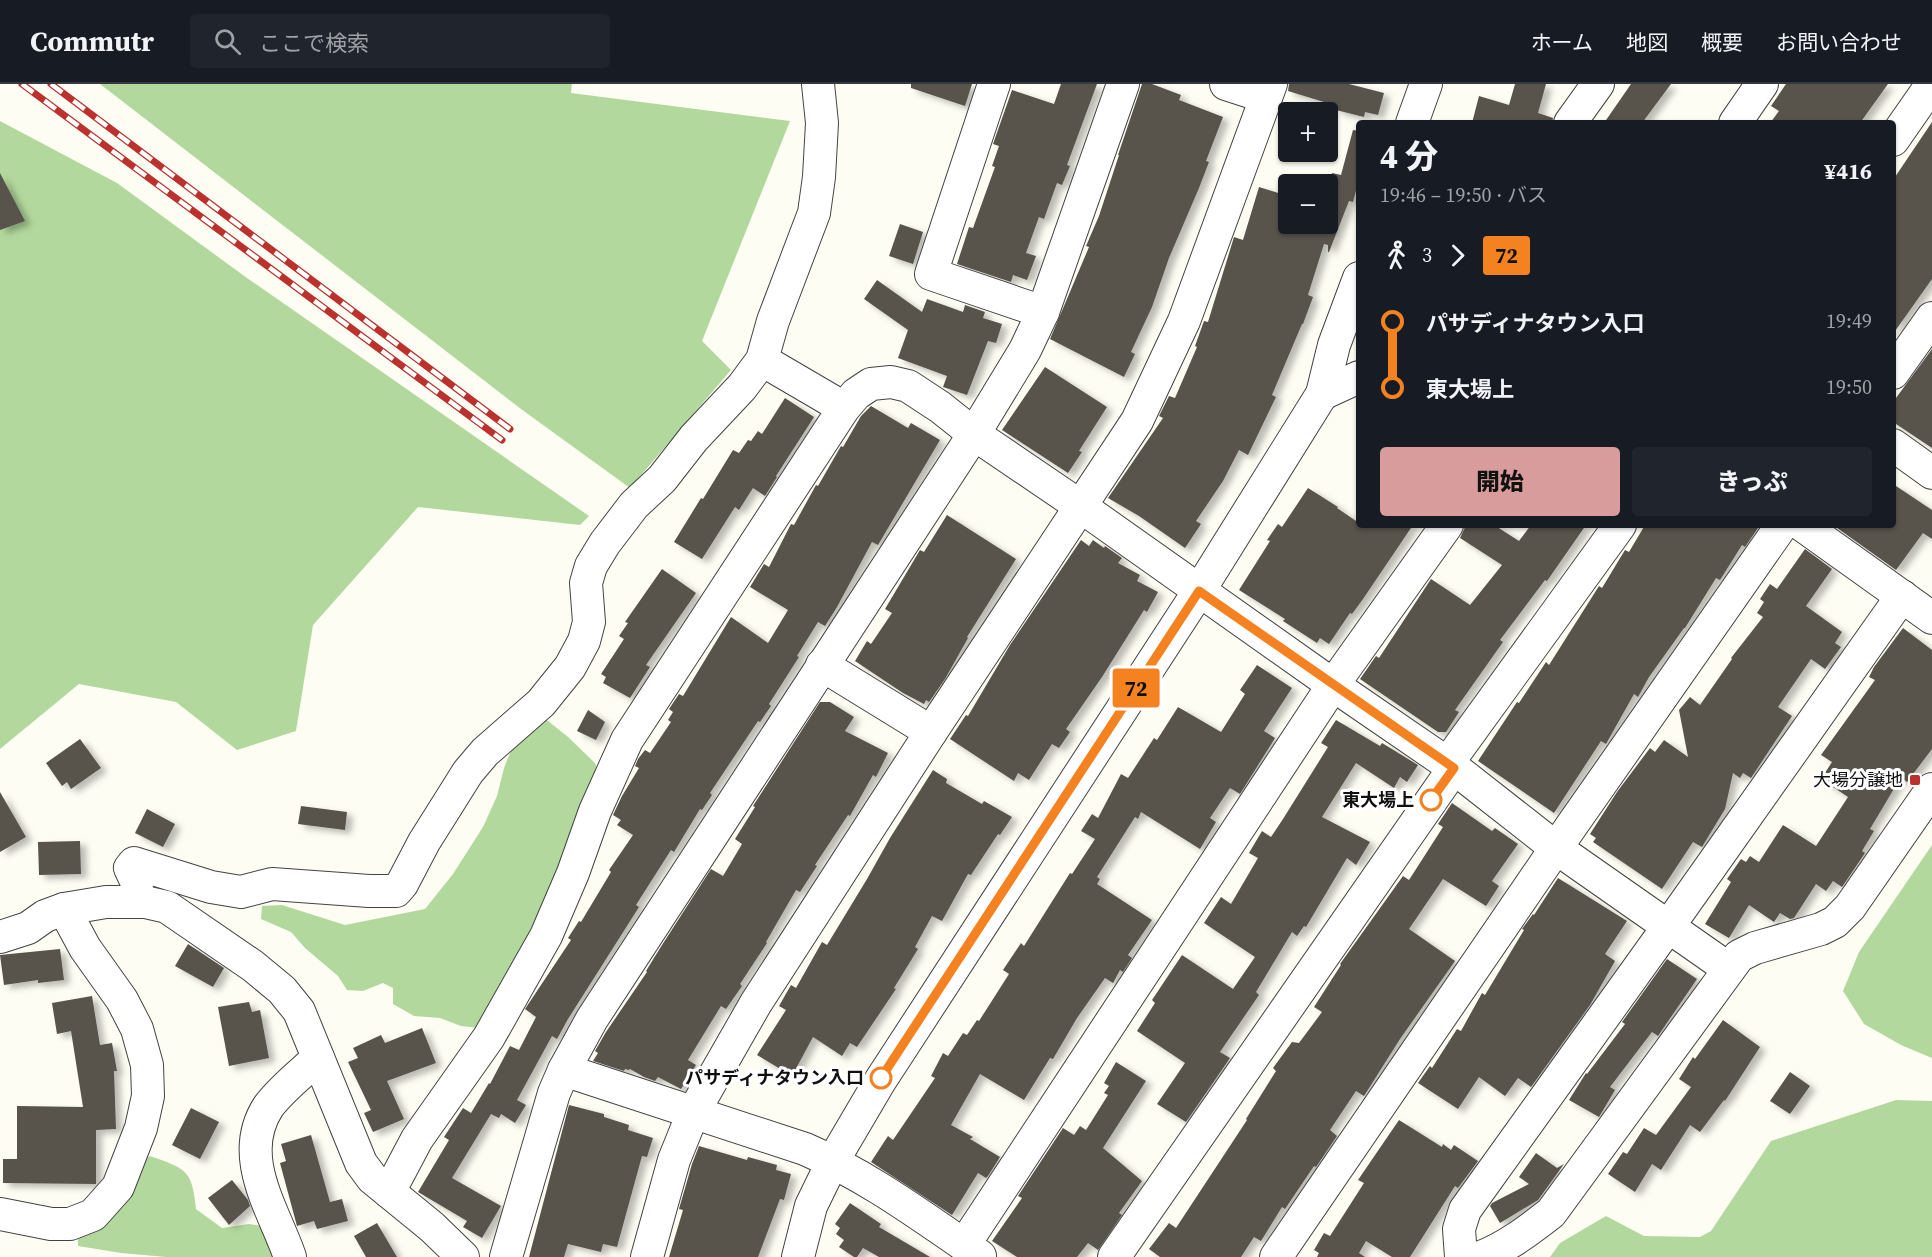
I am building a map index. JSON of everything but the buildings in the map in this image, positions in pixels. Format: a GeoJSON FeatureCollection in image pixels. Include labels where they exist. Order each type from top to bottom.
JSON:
{"type":"FeatureCollection","features":[{"type":"Feature","properties":{"kind":"street"},"geometry":{"type":"LineString","coordinates":[[136,902],[136,883],[130,868],[134,863],[212,887],[240,892],[272,884],[396,891],[402,884],[424,842],[468,772],[486,752],[541,703],[570,667],[584,641],[589,622],[586,582],[591,566],[605,543],[634,505],[662,479],[694,438],[742,387],[762,360],[773,321],[814,213],[822,123],[819,84]]}},
{"type":"Feature","properties":{"kind":"street"},"geometry":{"type":"LineString","coordinates":[[994,84],[931,274],[1043,312]]}},
{"type":"Feature","properties":{"kind":"street"},"geometry":{"type":"LineString","coordinates":[[506,1257],[554,1093],[592,1019],[974,434],[1025,350],[1043,312],[1123,84]]}},
{"type":"Feature","properties":{"kind":"street"},"geometry":{"type":"LineString","coordinates":[[647,1257],[674,1160],[693,1113],[756,1003],[931,732],[1137,421],[1184,321],[1269,91],[1226,84]]}},
{"type":"Feature","properties":{"kind":"street"},"geometry":{"type":"LineString","coordinates":[[1413,120],[1426,84]]}},
{"type":"Feature","properties":{"kind":"street"},"geometry":{"type":"LineString","coordinates":[[1572,120],[1598,84]]}},
{"type":"Feature","properties":{"kind":"street"},"geometry":{"type":"LineString","coordinates":[[1736,120],[1762,84]]}},
{"type":"Feature","properties":{"kind":"street"},"geometry":{"type":"LineString","coordinates":[[1896,136],[1932,84]]}},
{"type":"Feature","properties":{"kind":"street"},"geometry":{"type":"LineString","coordinates":[[798,1257],[811,1206],[833,1161],[880,1080],[1199,591],[1322,394],[1334,345],[1356,286]]}},
{"type":"Feature","properties":{"kind":"street"},"geometry":{"type":"LineString","coordinates":[[1896,370],[1932,318]]}},
{"type":"Feature","properties":{"kind":"street"},"geometry":{"type":"LineString","coordinates":[[762,360],[844,408]]}},
{"type":"Feature","properties":{"kind":"street"},"geometry":{"type":"LineString","coordinates":[[1322,394],[1356,377]]}},
{"type":"Feature","properties":{"kind":"street"},"geometry":{"type":"LineString","coordinates":[[389,1192],[417,1139],[489,1037],[546,936],[573,873],[595,811],[627,740],[844,408],[856,394],[871,384],[891,382],[908,386],[940,407],[974,434],[1450,766],[1556,848],[1729,969]]}},
{"type":"Feature","properties":{"kind":"street"},"geometry":{"type":"LineString","coordinates":[[1896,448],[1932,473]]}},
{"type":"Feature","properties":{"kind":"street"},"geometry":{"type":"LineString","coordinates":[[564,1070],[805,1149],[833,1161],[972,1251],[1333,685],[1445,528]]}},
{"type":"Feature","properties":{"kind":"street"},"geometry":{"type":"LineString","coordinates":[[1114,1257],[1450,766],[1618,528]]}},
{"type":"Feature","properties":{"kind":"street"},"geometry":{"type":"LineString","coordinates":[[1276,1257],[1556,848],[1780,528]]}},
{"type":"Feature","properties":{"kind":"street"},"geometry":{"type":"LineString","coordinates":[[1806,528],[1932,618]]}},
{"type":"Feature","properties":{"kind":"street"},"geometry":{"type":"LineString","coordinates":[[1461,1257],[1459,1229],[1465,1210],[1902,596]]}},
{"type":"Feature","properties":{"kind":"street"},"geometry":{"type":"LineString","coordinates":[[822,665],[931,732]]}},
{"type":"Feature","properties":{"kind":"street"},"geometry":{"type":"LineString","coordinates":[[1481,1257],[1523,1234],[1551,1213],[1739,957],[1755,948],[1821,929],[1835,922],[1850,907],[1932,789]]}},
{"type":"Feature","properties":{"kind":"street"},"geometry":{"type":"LineString","coordinates":[[0,937],[28,928],[45,916],[64,909],[106,902],[136,902],[167,907],[253,966],[282,990],[299,1011],[361,1162],[372,1178],[463,1257]]}},
{"type":"Feature","properties":{"kind":"street"},"geometry":{"type":"LineString","coordinates":[[0,1214],[51,1224],[70,1224],[93,1215],[118,1187],[141,1128],[148,1096],[147,1065],[137,1029],[122,1000],[85,948],[64,909]]}},
{"type":"Feature","properties":{"kind":"street"},"geometry":{"type":"LineString","coordinates":[[290,1257],[282,1233],[262,1190],[256,1161],[258,1131],[267,1109],[278,1095],[318,1058]]}},
{"type":"Feature","properties":{"kind":"green space"},"geometry":{"type":"Polygon","coordinates":[[[100,84],[572,84],[571,93],[790,121],[702,341],[731,370],[630,488],[521,409],[100,84]]]}},
{"type":"Feature","properties":{"kind":"green space"},"geometry":{"type":"Polygon","coordinates":[[[0,121],[117,183],[247,278],[589,516],[580,525],[418,507],[313,625],[296,731],[237,750],[176,702],[79,684],[0,749],[0,121]]]}},
{"type":"Feature","properties":{"kind":"green space"},"geometry":{"type":"Polygon","coordinates":[[[543,717],[595,763],[599,775],[566,870],[479,1028],[461,1026],[440,1018],[414,1016],[393,1004],[393,988],[383,983],[363,991],[347,990],[338,976],[305,948],[291,932],[261,919],[262,906],[282,905],[345,925],[425,909],[453,874],[483,827],[497,796],[504,768],[514,743],[543,717]]]}},
{"type":"Feature","properties":{"kind":"green space"},"geometry":{"type":"Polygon","coordinates":[[[1932,845],[1932,1058],[1901,1045],[1864,1024],[1843,991],[1859,952],[1932,845]]]}},
{"type":"Feature","properties":{"kind":"green space"},"geometry":{"type":"Polygon","coordinates":[[[1896,1100],[1932,1101],[1932,1257],[1550,1257],[1560,1243],[1606,1216],[1644,1236],[1700,1237],[1711,1231],[1771,1141],[1896,1100]]]}},
{"type":"Feature","properties":{"kind":"green space"},"geometry":{"type":"Polygon","coordinates":[[[150,1156],[172,1164],[185,1172],[192,1186],[196,1209],[222,1228],[249,1224],[264,1226],[281,1257],[166,1257],[78,1246],[78,1239],[133,1167],[150,1156]]]}},
{"type":"Feature","properties":{"kind":"railway"},"geometry":{"type":"LineString","coordinates":[[22,84],[502,440]]}},
{"type":"Feature","properties":{"kind":"railway"},"geometry":{"type":"LineString","coordinates":[[51,84],[510,429]]}},
{"type":"Feature","properties":{"kind":"bus line","name":"72"},"geometry":{"type":"LineString","coordinates":[[881,1078],[1199,591],[1454,768],[1431,800]]}},
{"type":"Feature","properties":{"kind":"place","name":"大場分譲地"},"geometry":{"type":"Point","coordinates":[1915,780]}},
{"type":"Feature","properties":{"kind":"place","name":"東大場上"},"geometry":{"type":"Point","coordinates":[1431,800]}},
{"type":"Feature","properties":{"kind":"place","name":"パサディナタウン入口"},"geometry":{"type":"Point","coordinates":[881,1078]}}]}
